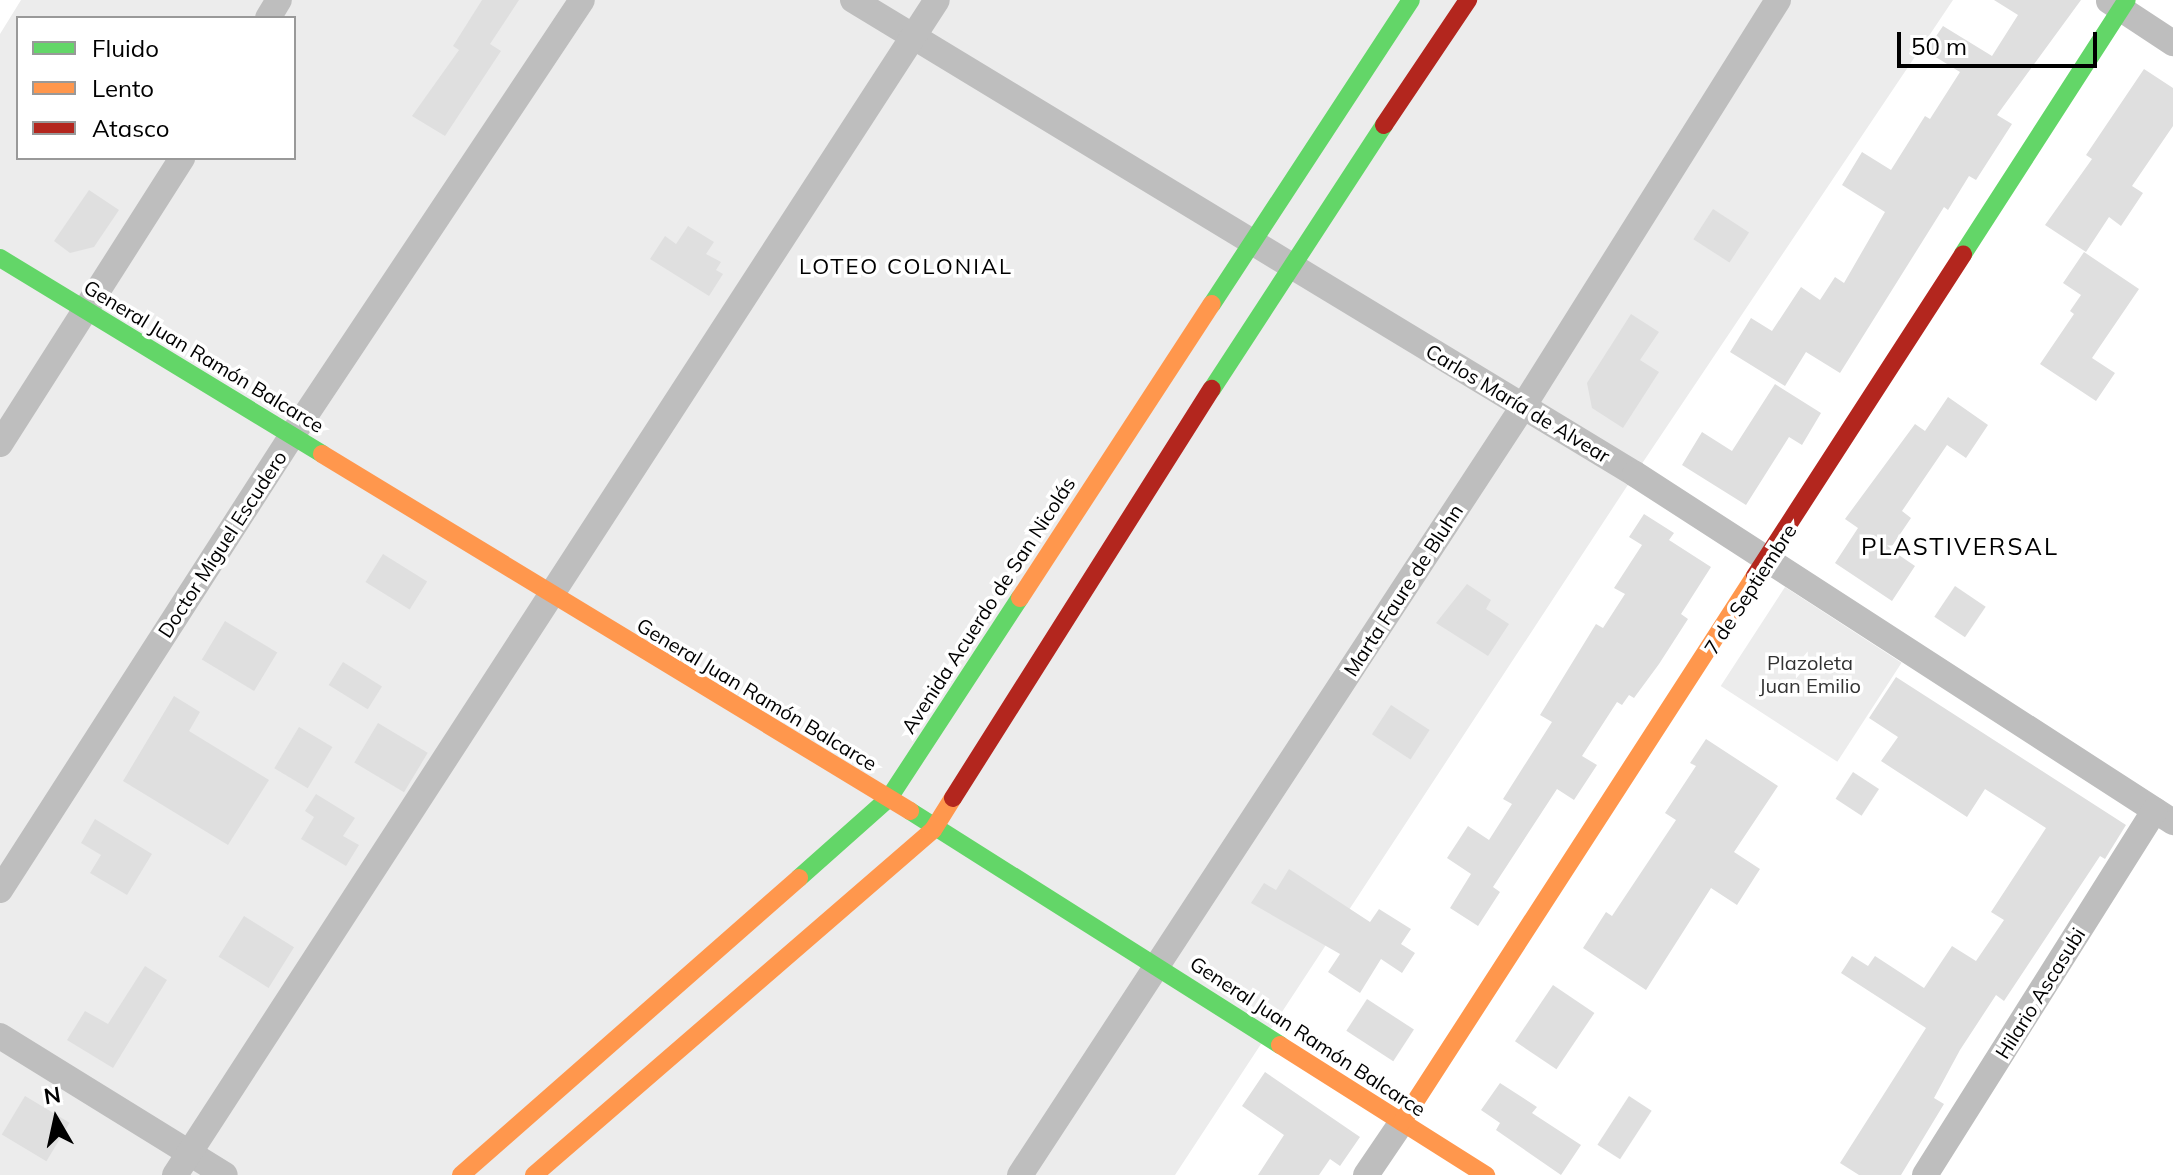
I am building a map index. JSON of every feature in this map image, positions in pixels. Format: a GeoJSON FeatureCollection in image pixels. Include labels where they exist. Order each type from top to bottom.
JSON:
{"type":"FeatureCollection","features":[{"type":"Feature","properties":{"kind":"street","name":"Doctor Miguel Escudero"},"geometry":{"type":"LineString","coordinates":[[0,890],[293,434],[582,0]]}},
{"type":"Feature","properties":{"kind":"street","name":"Carlos María de Alvear"},"geometry":{"type":"LineString","coordinates":[[853,0],[1289,266],[1524,405],[1770,559],[2164,816]]}},
{"type":"Feature","properties":{"kind":"street"},"geometry":{"type":"LineString","coordinates":[[175,1175],[553,598],[937,0]]}},
{"type":"Feature","properties":{"kind":"street","name":"Avenida Acuerdo de San Nicolás"},"geometry":{"type":"LineString","coordinates":[[461,1175],[889,798],[1411,0]]}},
{"type":"Feature","properties":{"kind":"street"},"geometry":{"type":"LineString","coordinates":[[534,1175],[933,830],[1289,266],[1468,0]]}},
{"type":"Feature","properties":{"kind":"street","name":"Marta Faure de Bluhn"},"geometry":{"type":"LineString","coordinates":[[1020,1175],[1524,405],[1778,0]]}},
{"type":"Feature","properties":{"kind":"street"},"geometry":{"type":"LineString","coordinates":[[2119,3],[2173,43]]}},
{"type":"Feature","properties":{"kind":"street","name":"7 de Septiembre"},"geometry":{"type":"LineString","coordinates":[[1366,1175],[1770,559],[2119,3]]}},
{"type":"Feature","properties":{"kind":"street"},"geometry":{"type":"LineString","coordinates":[[0,444],[88,312],[181,160]]}},
{"type":"Feature","properties":{"kind":"street","name":"General Juan Ramón Balcarce"},"geometry":{"type":"LineString","coordinates":[[0,258],[293,434],[553,598],[889,798],[933,830],[1157,966],[1486,1175]]}},
{"type":"Feature","properties":{"kind":"street","name":"Hilario Ascasubi"},"geometry":{"type":"LineString","coordinates":[[1925,1175],[2164,816]]}},
{"type":"Feature","properties":{"kind":"street"},"geometry":{"type":"LineString","coordinates":[[0,1036],[225,1175]]}},
{"type":"Feature","properties":{"kind":"green space"},"geometry":{"type":"Polygon","coordinates":[[[21,0],[1953,0],[1635,474],[1175,1175],[0,1175],[0,34],[21,0]]]}},
{"type":"Feature","properties":{"kind":"green space","name":"Plazoleta Juan Emilio"},"geometry":{"type":"Polygon","coordinates":[[[1785,587],[1902,663],[1837,762],[1721,686],[1785,587]]]}},
{"type":"Feature","properties":{"kind":"building"},"geometry":{"type":"Polygon","coordinates":[[[482,0],[519,0],[490,44],[501,51],[445,136],[412,116],[459,50],[453,46],[482,0]]]}},
{"type":"Feature","properties":{"kind":"building"},"geometry":{"type":"Polygon","coordinates":[[[1994,0],[2081,0],[1997,115],[2012,124],[1976,180],[1969,176],[1948,210],[1944,207],[1840,373],[1806,352],[1785,386],[1730,352],[1751,318],[1772,331],[1801,287],[1820,300],[1835,277],[1844,283],[1885,212],[1842,185],[1862,152],[1891,170],[1925,116],[1930,119],[1960,72],[1926,51],[1943,26],[1992,56],[2018,15],[1994,0]]]}},
{"type":"Feature","properties":{"kind":"building"},"geometry":{"type":"Polygon","coordinates":[[[2144,69],[2173,88],[2173,126],[2132,186],[2143,193],[2121,226],[2109,217],[2086,252],[2045,225],[2092,159],[2086,155],[2144,69]]]}},
{"type":"Feature","properties":{"kind":"building"},"geometry":{"type":"Polygon","coordinates":[[[89,190],[119,210],[94,247],[70,253],[54,241],[89,190]]]}},
{"type":"Feature","properties":{"kind":"building"},"geometry":{"type":"Polygon","coordinates":[[[1713,209],[1749,232],[1729,263],[1693,239],[1713,209]]]}},
{"type":"Feature","properties":{"kind":"building"},"geometry":{"type":"Polygon","coordinates":[[[688,226],[714,242],[706,254],[721,262],[716,270],[723,274],[709,296],[650,259],[665,236],[676,244],[688,226]]]}},
{"type":"Feature","properties":{"kind":"building"},"geometry":{"type":"Polygon","coordinates":[[[2084,252],[2139,289],[2092,358],[2115,373],[2096,401],[2040,364],[2074,314],[2070,311],[2081,295],[2063,283],[2084,252]]]}},
{"type":"Feature","properties":{"kind":"building"},"geometry":{"type":"Polygon","coordinates":[[[1631,314],[1659,332],[1640,360],[1659,372],[1623,428],[1592,408],[1587,383],[1631,314]]]}},
{"type":"Feature","properties":{"kind":"building"},"geometry":{"type":"Polygon","coordinates":[[[1775,384],[1821,413],[1802,445],[1789,437],[1746,505],[1682,465],[1702,432],[1732,451],[1775,384]]]}},
{"type":"Feature","properties":{"kind":"building"},"geometry":{"type":"Polygon","coordinates":[[[1948,397],[1988,425],[1966,458],[1947,445],[1902,511],[1911,518],[1890,549],[1915,566],[1892,601],[1835,563],[1858,528],[1845,519],[1915,424],[1925,431],[1948,397]]]}},
{"type":"Feature","properties":{"kind":"building"},"geometry":{"type":"Polygon","coordinates":[[[1644,514],[1674,533],[1669,540],[1711,567],[1681,614],[1688,619],[1659,664],[1634,698],[1629,695],[1622,705],[1617,702],[1582,756],[1597,765],[1574,800],[1557,789],[1493,887],[1500,892],[1478,926],[1450,908],[1471,874],[1447,858],[1468,826],[1489,840],[1512,804],[1503,799],[1552,722],[1540,715],[1596,624],[1603,628],[1625,594],[1614,588],[1642,545],[1629,537],[1644,514]]]}},
{"type":"Feature","properties":{"kind":"building"},"geometry":{"type":"Polygon","coordinates":[[[383,554],[427,582],[410,610],[366,582],[383,554]]]}},
{"type":"Feature","properties":{"kind":"building"},"geometry":{"type":"Polygon","coordinates":[[[1467,584],[1491,600],[1486,609],[1509,624],[1488,656],[1436,623],[1467,584]]]}},
{"type":"Feature","properties":{"kind":"building"},"geometry":{"type":"Polygon","coordinates":[[[1955,586],[1986,607],[1965,637],[1934,617],[1955,586]]]}},
{"type":"Feature","properties":{"kind":"building"},"geometry":{"type":"Polygon","coordinates":[[[225,621],[277,652],[254,691],[202,660],[225,621]]]}},
{"type":"Feature","properties":{"kind":"building"},"geometry":{"type":"Polygon","coordinates":[[[343,662],[382,686],[368,709],[329,685],[343,662]]]}},
{"type":"Feature","properties":{"kind":"building"},"geometry":{"type":"Polygon","coordinates":[[[1896,677],[2126,825],[2105,859],[2100,856],[2004,1001],[1996,995],[1960,1050],[1934,1098],[1944,1104],[1901,1175],[1859,1175],[1840,1163],[1926,1028],[1841,973],[1852,956],[1868,966],[1875,956],[1924,988],[1952,946],[1976,961],[2004,920],[1991,912],[2046,828],[1985,789],[1967,817],[1881,761],[1898,737],[1869,718],[1896,677]]]}},
{"type":"Feature","properties":{"kind":"building"},"geometry":{"type":"Polygon","coordinates":[[[174,696],[200,712],[189,731],[269,780],[228,845],[123,781],[174,696]]]}},
{"type":"Feature","properties":{"kind":"building"},"geometry":{"type":"Polygon","coordinates":[[[1391,705],[1430,730],[1411,759],[1372,734],[1391,705]]]}},
{"type":"Feature","properties":{"kind":"building"},"geometry":{"type":"Polygon","coordinates":[[[378,723],[428,753],[404,792],[354,762],[378,723]]]}},
{"type":"Feature","properties":{"kind":"building"},"geometry":{"type":"Polygon","coordinates":[[[299,727],[332,747],[308,788],[274,768],[299,727]]]}},
{"type":"Feature","properties":{"kind":"building"},"geometry":{"type":"Polygon","coordinates":[[[1706,739],[1778,786],[1734,852],[1760,869],[1737,905],[1711,888],[1646,990],[1583,948],[1606,912],[1612,916],[1676,820],[1665,813],[1696,766],[1690,763],[1706,739]]]}},
{"type":"Feature","properties":{"kind":"building"},"geometry":{"type":"Polygon","coordinates":[[[1853,772],[1879,789],[1862,816],[1836,799],[1853,772]]]}},
{"type":"Feature","properties":{"kind":"building"},"geometry":{"type":"Polygon","coordinates":[[[316,794],[355,818],[343,836],[359,845],[346,866],[301,839],[314,817],[305,811],[316,794]]]}},
{"type":"Feature","properties":{"kind":"building"},"geometry":{"type":"Polygon","coordinates":[[[95,819],[152,854],[127,895],[90,873],[101,855],[81,843],[95,819]]]}},
{"type":"Feature","properties":{"kind":"building"},"geometry":{"type":"Polygon","coordinates":[[[1289,869],[1370,922],[1379,909],[1411,929],[1401,944],[1415,953],[1402,973],[1381,959],[1360,993],[1328,972],[1340,954],[1251,903],[1264,883],[1276,890],[1289,869]]]}},
{"type":"Feature","properties":{"kind":"building"},"geometry":{"type":"Polygon","coordinates":[[[244,916],[294,947],[269,988],[219,957],[244,916]]]}},
{"type":"Feature","properties":{"kind":"building"},"geometry":{"type":"Polygon","coordinates":[[[145,966],[167,980],[113,1068],[67,1040],[85,1011],[108,1024],[145,966]]]}},
{"type":"Feature","properties":{"kind":"building"},"geometry":{"type":"Polygon","coordinates":[[[1553,985],[1594,1013],[1556,1069],[1515,1041],[1553,985]]]}},
{"type":"Feature","properties":{"kind":"building"},"geometry":{"type":"Polygon","coordinates":[[[1367,999],[1414,1029],[1393,1061],[1346,1031],[1367,999]]]}},
{"type":"Feature","properties":{"kind":"building"},"geometry":{"type":"Polygon","coordinates":[[[1265,1072],[1360,1137],[1340,1166],[1330,1159],[1319,1175],[1258,1175],[1284,1135],[1242,1106],[1265,1072]]]}},
{"type":"Feature","properties":{"kind":"building"},"geometry":{"type":"Polygon","coordinates":[[[1500,1083],[1537,1107],[1532,1113],[1581,1145],[1561,1175],[1496,1130],[1500,1123],[1481,1110],[1500,1083]]]}},
{"type":"Feature","properties":{"kind":"building"},"geometry":{"type":"Polygon","coordinates":[[[25,1096],[70,1123],[46,1161],[2,1135],[25,1096]]]}},
{"type":"Feature","properties":{"kind":"building"},"geometry":{"type":"Polygon","coordinates":[[[1629,1096],[1652,1111],[1620,1159],[1597,1145],[1629,1096]]]}},
{"type":"Feature","properties":{"kind":"traffic: fast"},"geometry":{"type":"LineString","coordinates":[[1212,304],[1411,0]]}},
{"type":"Feature","properties":{"kind":"traffic: fast"},"geometry":{"type":"LineString","coordinates":[[1963,254],[2127,0]]}},
{"type":"Feature","properties":{"kind":"traffic: fast"},"geometry":{"type":"LineString","coordinates":[[1212,389],[1384,125]]}},
{"type":"Feature","properties":{"kind":"traffic: fast"},"geometry":{"type":"LineString","coordinates":[[0,258],[322,454]]}},
{"type":"Feature","properties":{"kind":"traffic: fast"},"geometry":{"type":"LineString","coordinates":[[799,878],[889,798],[1020,598]]}},
{"type":"Feature","properties":{"kind":"traffic: fast"},"geometry":{"type":"LineString","coordinates":[[910,811],[1280,1045]]}},
{"type":"Feature","properties":{"kind":"traffic: slow"},"geometry":{"type":"LineString","coordinates":[[1020,598],[1212,304]]}},
{"type":"Feature","properties":{"kind":"traffic: slow"},"geometry":{"type":"LineString","coordinates":[[322,454],[910,811]]}},
{"type":"Feature","properties":{"kind":"traffic: slow"},"geometry":{"type":"LineString","coordinates":[[1402,1122],[1755,576]]}},
{"type":"Feature","properties":{"kind":"traffic: slow"},"geometry":{"type":"LineString","coordinates":[[534,1175],[933,830],[953,798]]}},
{"type":"Feature","properties":{"kind":"traffic: slow"},"geometry":{"type":"LineString","coordinates":[[461,1175],[799,878]]}},
{"type":"Feature","properties":{"kind":"traffic: slow"},"geometry":{"type":"LineString","coordinates":[[1280,1045],[1486,1175]]}},
{"type":"Feature","properties":{"kind":"traffic: jam"},"geometry":{"type":"LineString","coordinates":[[1384,125],[1468,0]]}},
{"type":"Feature","properties":{"kind":"traffic: jam"},"geometry":{"type":"LineString","coordinates":[[1755,576],[1963,254]]}},
{"type":"Feature","properties":{"kind":"traffic: jam"},"geometry":{"type":"LineString","coordinates":[[953,798],[1212,389]]}},
{"type":"Feature","properties":{"kind":"district","name":"LOTEO COLONIAL"},"geometry":{"type":"Point","coordinates":[906,267]}},
{"type":"Feature","properties":{"kind":"district","name":"PLASTIVERSAL"},"geometry":{"type":"Point","coordinates":[1960,547]}}]}
